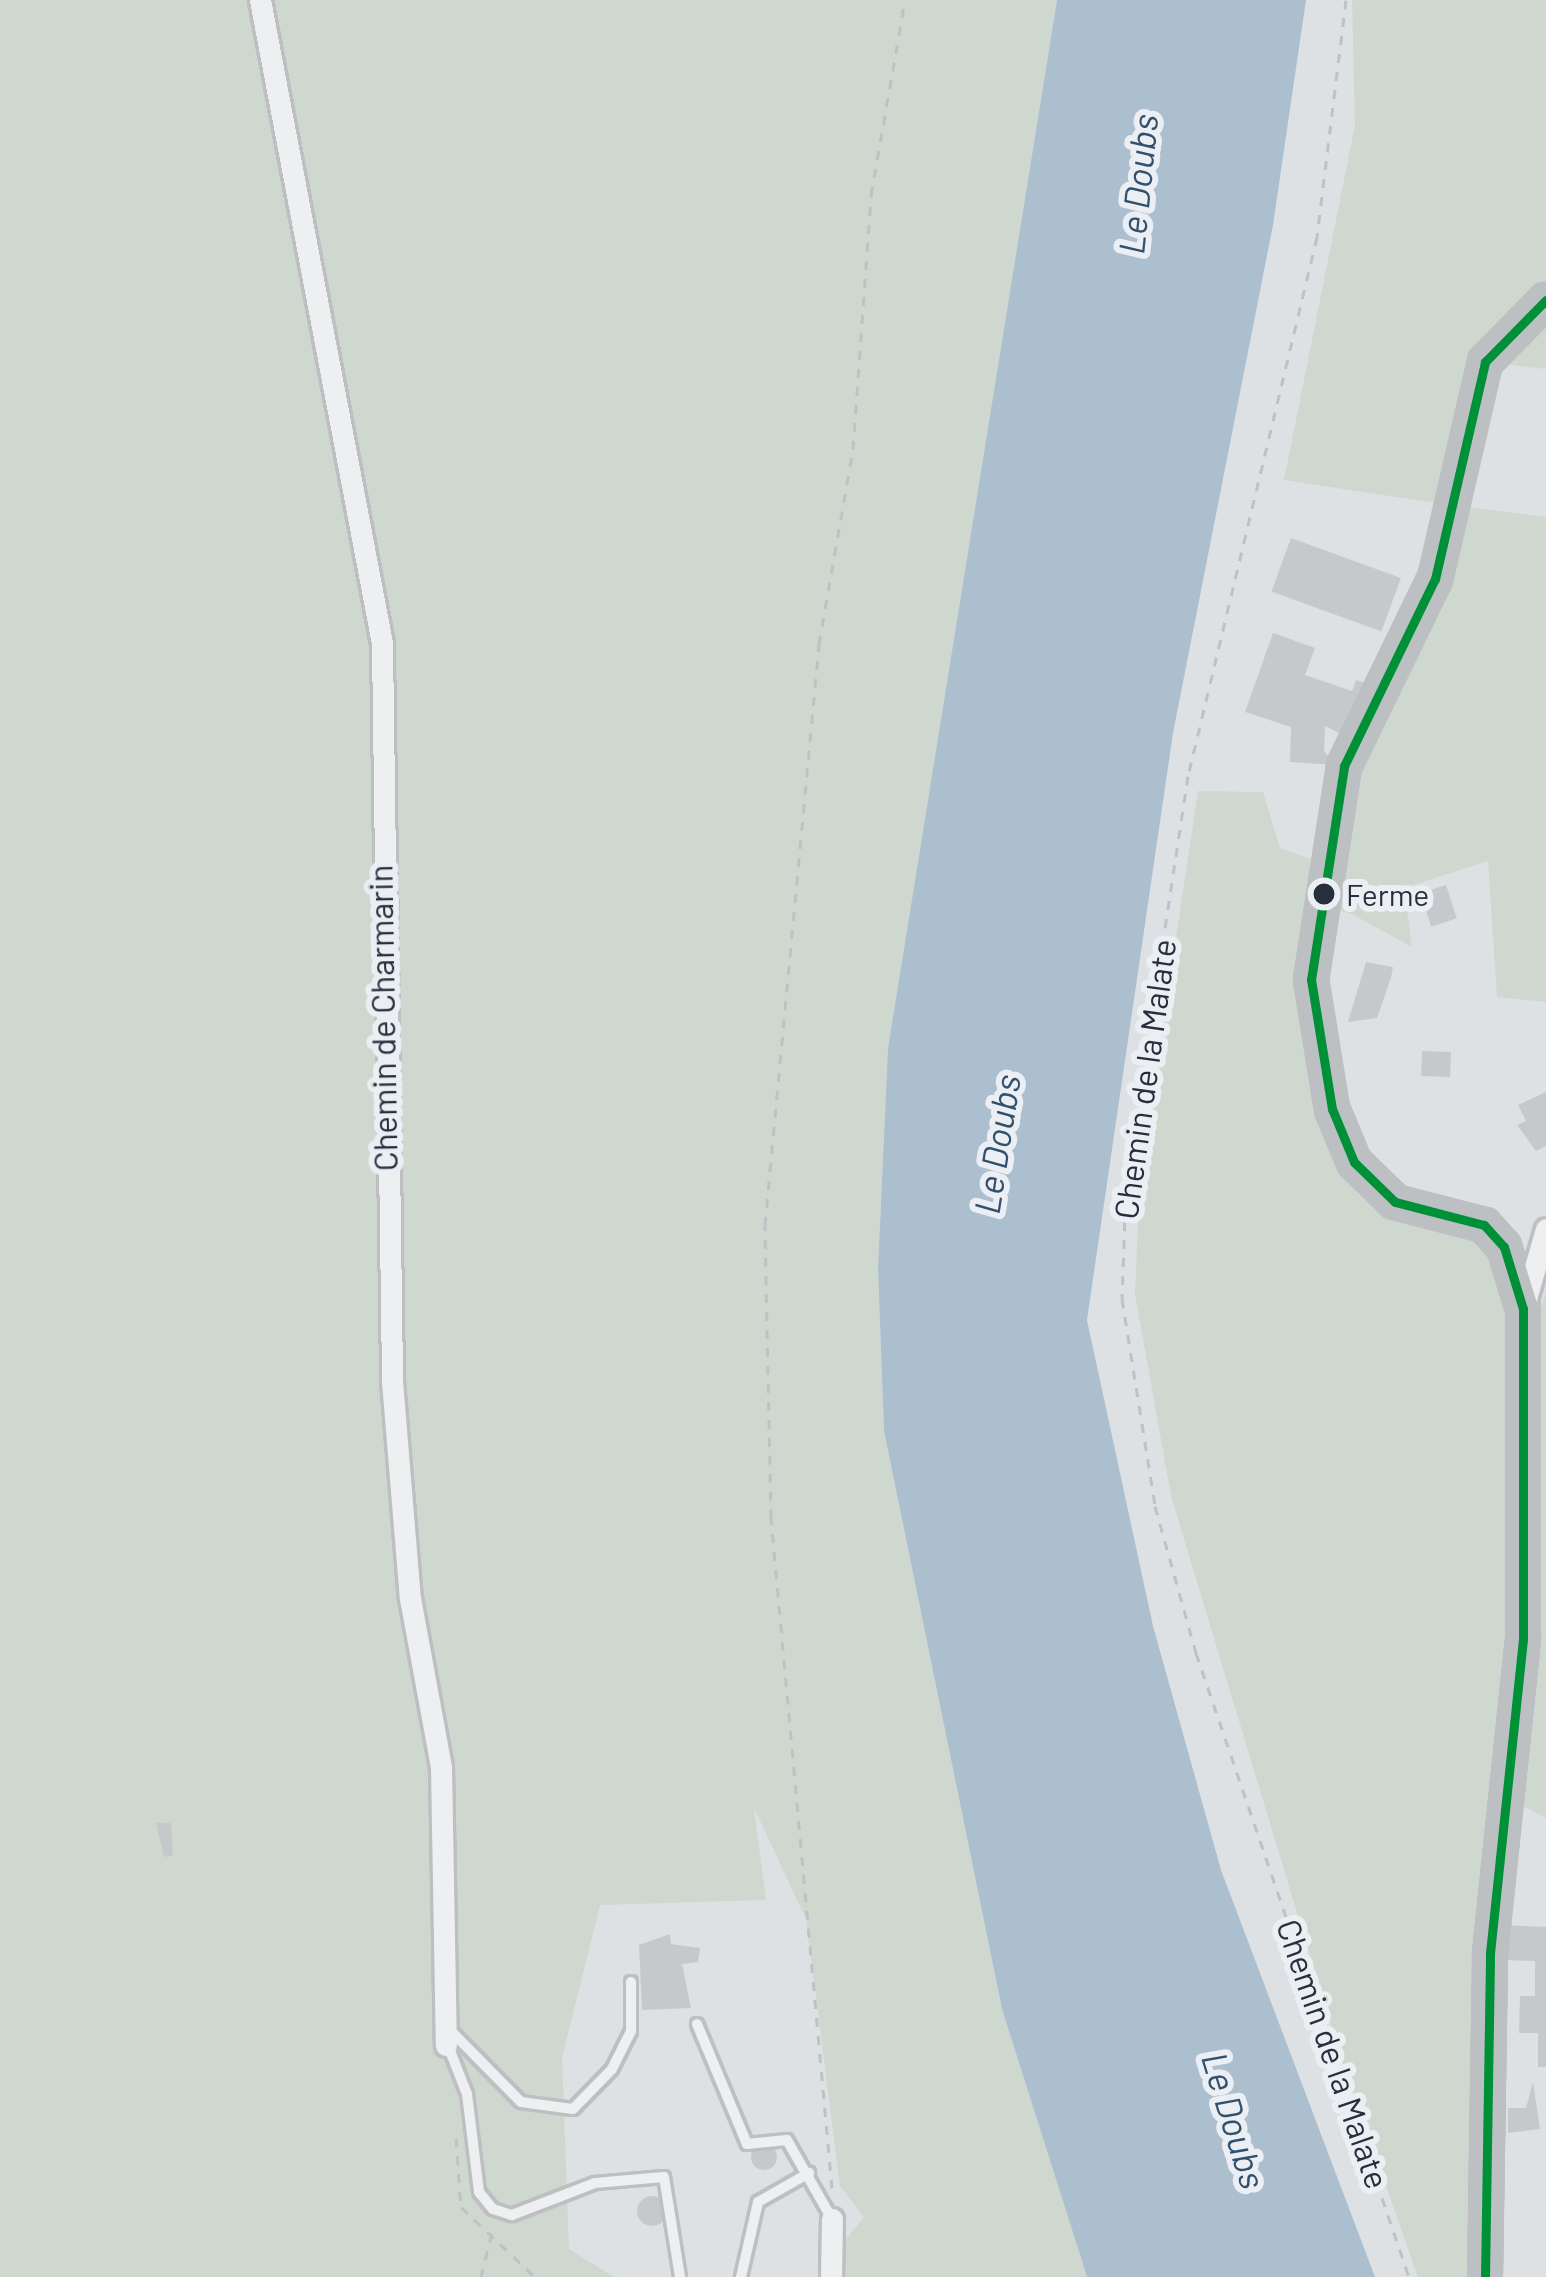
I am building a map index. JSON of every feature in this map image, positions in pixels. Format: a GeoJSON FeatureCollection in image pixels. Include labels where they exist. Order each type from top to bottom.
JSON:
{"type":"FeatureCollection","features":[{"type":"Feature","properties":{"kind":"street","name":"Chemin de Charmarin"},"geometry":{"type":"LineString","coordinates":[[260,0],[382,643],[392,1382],[410,1598],[441,1767],[446,2036]]}},
{"type":"Feature","properties":{"kind":"street"},"geometry":{"type":"LineString","coordinates":[[1523,1310],[1504,1247],[1484,1225],[1395,1202],[1354,1162],[1332,1108],[1311,980],[1344,766],[1435,579],[1485,362],[1546,300]]}},
{"type":"Feature","properties":{"kind":"street"},"geometry":{"type":"LineString","coordinates":[[1485,2277],[1490,1953],[1522,1639],[1523,1310],[1546,1229]]}},
{"type":"Feature","properties":{"kind":"street"},"geometry":{"type":"LineString","coordinates":[[831,2277],[832,2219]]}},
{"type":"Feature","properties":{"kind":"lane"},"geometry":{"type":"LineString","coordinates":[[446,2036],[521,2102],[573,2110],[612,2069],[631,2031],[631,1982]]}},
{"type":"Feature","properties":{"kind":"lane"},"geometry":{"type":"LineString","coordinates":[[697,2024],[747,2144],[787,2140],[832,2219]]}},
{"type":"Feature","properties":{"kind":"lane"},"geometry":{"type":"LineString","coordinates":[[446,2036],[467,2094],[479,2192],[493,2209],[512,2215],[595,2182],[664,2177],[680,2277]]}},
{"type":"Feature","properties":{"kind":"lane"},"geometry":{"type":"LineString","coordinates":[[741,2277],[758,2202],[777,2183],[809,2173]]}},
{"type":"Feature","properties":{"kind":"path"},"geometry":{"type":"LineString","coordinates":[[832,2219],[771,1518],[765,1225],[819,644],[854,448],[871,195],[904,0]]}},
{"type":"Feature","properties":{"kind":"path","name":"Chemin de la Malate"},"geometry":{"type":"LineString","coordinates":[[1346,0],[1317,237],[1188,776],[1126,1186],[1122,1299],[1151,1489],[1196,1653],[1409,2277]]}},
{"type":"Feature","properties":{"kind":"path"},"geometry":{"type":"LineString","coordinates":[[481,2277],[493,2230]]}},
{"type":"Feature","properties":{"kind":"shaded area"},"geometry":{"type":"Polygon","coordinates":[[[0,0],[1057,0],[888,1048],[878,1268],[884,1431],[1002,2009],[1087,2277],[831,2277],[836,2251],[864,2217],[840,2186],[806,1919],[754,1808],[766,1900],[600,1905],[562,2057],[569,2249],[614,2277],[0,2277],[0,0]]]}},
{"type":"Feature","properties":{"kind":"shaded area"},"geometry":{"type":"Polygon","coordinates":[[[1352,0],[1546,0],[1546,369],[1485,362],[1458,506],[1546,517],[1546,1002],[1497,997],[1488,861],[1404,888],[1412,947],[1350,913],[1312,906],[1306,979],[1306,1054],[1358,1194],[1470,1231],[1493,1255],[1505,1314],[1541,1309],[1546,1292],[1546,1818],[1523,1806],[1471,1978],[1472,2277],[1418,2277],[1340,2055],[1171,1496],[1135,1294],[1140,1177],[1198,791],[1263,792],[1280,848],[1324,864],[1332,813],[1456,506],[1284,480],[1355,125],[1352,0]]]}},
{"type":"Feature","properties":{"kind":"water","name":"Le Doubs"},"geometry":{"type":"Polygon","coordinates":[[[1057,0],[1306,0],[1273,225],[1173,733],[1087,1320],[1153,1626],[1221,1870],[1375,2277],[1087,2277],[1002,2009],[884,1431],[878,1268],[888,1048],[1057,0]]]}},
{"type":"Feature","properties":{"kind":"building"},"geometry":{"type":"Polygon","coordinates":[[[1291,538],[1401,578],[1381,632],[1272,592],[1291,538]]]}},
{"type":"Feature","properties":{"kind":"building"},"geometry":{"type":"Polygon","coordinates":[[[1273,633],[1315,648],[1305,675],[1352,691],[1356,680],[1370,684],[1347,737],[1325,726],[1324,751],[1335,765],[1290,762],[1291,727],[1245,712],[1273,633]]]}},
{"type":"Feature","properties":{"kind":"building"},"geometry":{"type":"Polygon","coordinates":[[[1446,885],[1457,918],[1431,927],[1420,893],[1446,885]]]}},
{"type":"Feature","properties":{"kind":"building"},"geometry":{"type":"Polygon","coordinates":[[[1366,962],[1393,967],[1391,978],[1377,1018],[1348,1022],[1366,962]]]}},
{"type":"Feature","properties":{"kind":"building"},"geometry":{"type":"Polygon","coordinates":[[[1422,1051],[1451,1052],[1450,1077],[1421,1076],[1422,1051]]]}},
{"type":"Feature","properties":{"kind":"building"},"geometry":{"type":"Polygon","coordinates":[[[1546,1092],[1546,1146],[1536,1151],[1517,1125],[1526,1121],[1518,1105],[1546,1092]]]}},
{"type":"Feature","properties":{"kind":"building"},"geometry":{"type":"Polygon","coordinates":[[[156,1823],[171,1823],[173,1856],[164,1857],[156,1823]]]}},
{"type":"Feature","properties":{"kind":"building"},"geometry":{"type":"Polygon","coordinates":[[[1503,1925],[1546,1927],[1546,2067],[1538,2067],[1538,2033],[1519,2033],[1520,1996],[1535,1996],[1535,1961],[1501,1960],[1503,1925]]]}},
{"type":"Feature","properties":{"kind":"building"},"geometry":{"type":"Polygon","coordinates":[[[670,1934],[671,1944],[700,1948],[698,1962],[682,1964],[691,2008],[642,2010],[639,1945],[670,1934]]]}},
{"type":"Feature","properties":{"kind":"building"},"geometry":{"type":"Polygon","coordinates":[[[1533,2082],[1540,2129],[1508,2133],[1508,2108],[1526,2108],[1533,2082]]]}},
{"type":"Feature","properties":{"kind":"building"},"geometry":{"type":"Polygon","coordinates":[[[764,2144],[777,2157],[764,2170],[751,2157],[764,2144]]]}},
{"type":"Feature","properties":{"kind":"building"},"geometry":{"type":"Polygon","coordinates":[[[652,2196],[667,2211],[652,2226],[637,2211],[652,2196]]]}},
{"type":"Feature","properties":{"kind":"transit line"},"geometry":{"type":"LineString","coordinates":[[1485,2277],[1490,1953],[1523,1639],[1523,1309],[1504,1247],[1484,1225],[1395,1202],[1354,1162],[1332,1109],[1311,980],[1344,766],[1435,579],[1485,362],[1546,300]]}},
{"type":"Feature","properties":{"kind":"place","name":"Ferme"},"geometry":{"type":"Point","coordinates":[1324,894]}}]}
